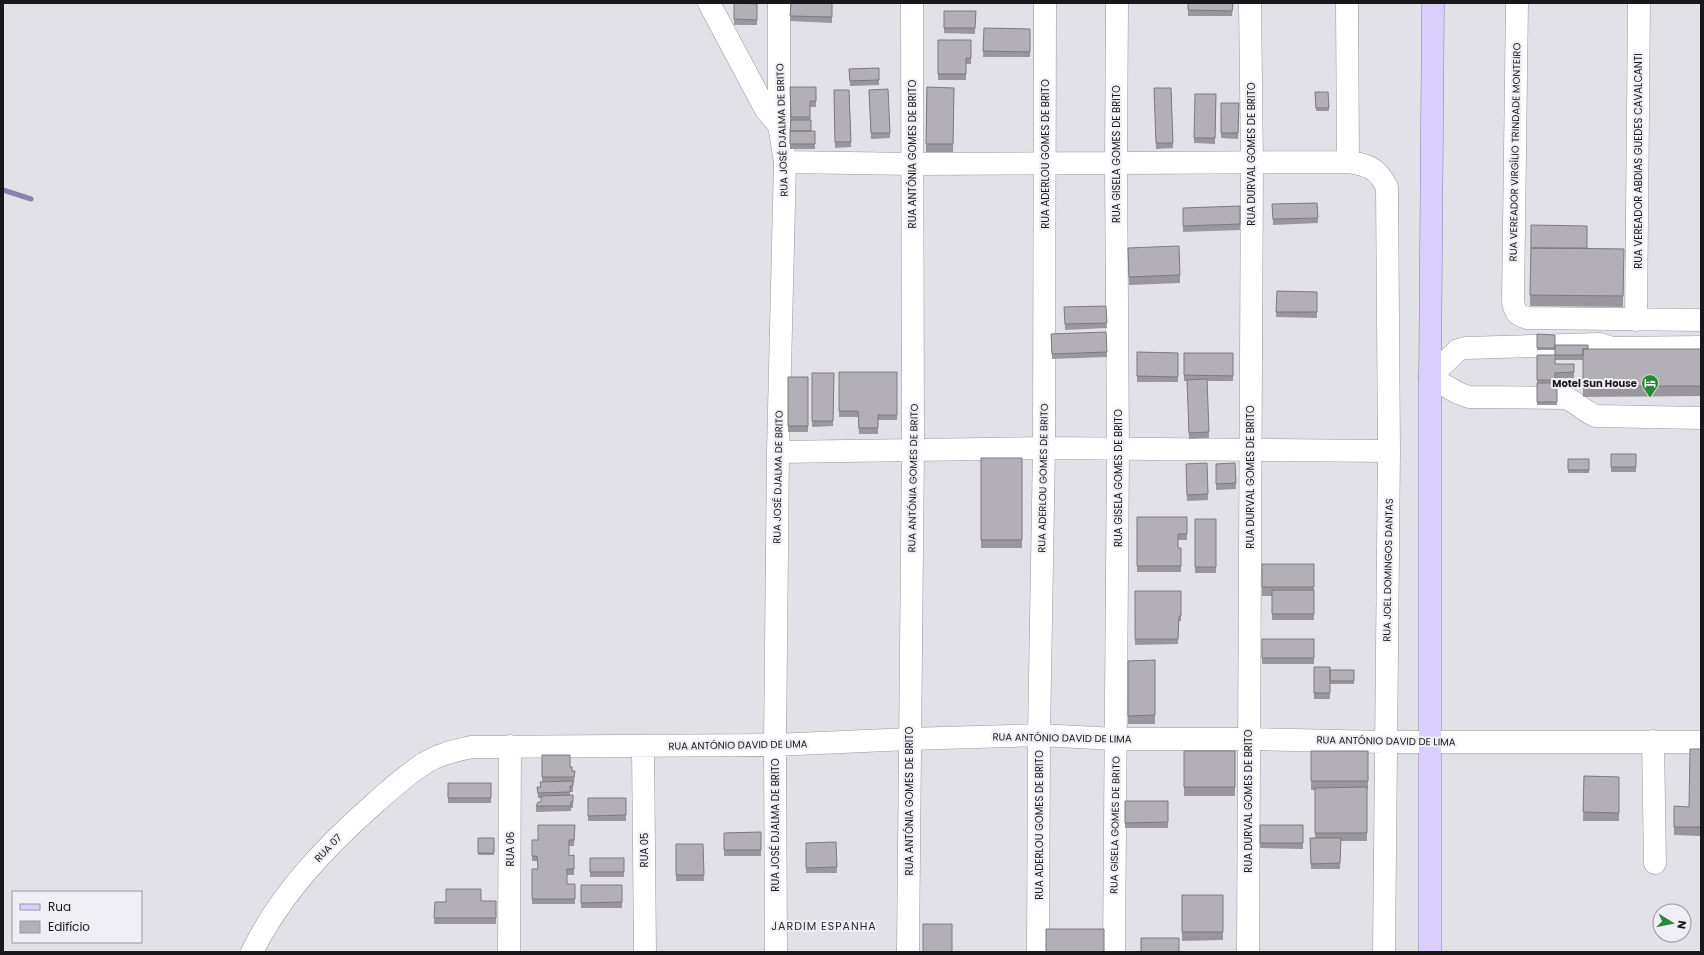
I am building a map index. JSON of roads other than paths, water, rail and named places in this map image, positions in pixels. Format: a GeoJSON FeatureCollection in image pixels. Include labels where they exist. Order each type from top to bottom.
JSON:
{"type":"FeatureCollection","features":[{"type":"Feature","properties":{"kind":"main road"},"geometry":{"type":"LineString","coordinates":[[1418,3],[1433,40]]}},
{"type":"Feature","properties":{"kind":"main road"},"geometry":{"type":"LineString","coordinates":[[1430,952],[1430,377],[1433,3]]}},
{"type":"Feature","properties":{"kind":"main road"},"geometry":{"type":"LineString","coordinates":[[1433,40],[1447,3]]}},
{"type":"Feature","properties":{"kind":"street"},"geometry":{"type":"LineString","coordinates":[[709,3],[766,110],[779,125]]}},
{"type":"Feature","properties":{"kind":"street","name":"RUA JOSÉ DJALMA DE BRITO"},"geometry":{"type":"LineString","coordinates":[[776,952],[775,745],[778,452],[785,162],[779,125],[779,3]]}},
{"type":"Feature","properties":{"kind":"street","name":"RUA ANTÓNIA GOMES DE BRITO"},"geometry":{"type":"LineString","coordinates":[[908,952],[913,449],[912,3]]}},
{"type":"Feature","properties":{"kind":"street","name":"RUA ADERLOU GOMES DE BRITO"},"geometry":{"type":"LineString","coordinates":[[1038,952],[1039,736],[1044,448],[1045,3]]}},
{"type":"Feature","properties":{"kind":"street","name":"RUA GISELA GOMES DE BRITO"},"geometry":{"type":"LineString","coordinates":[[1114,952],[1118,449],[1116,162],[1117,3]]}},
{"type":"Feature","properties":{"kind":"street","name":"RUA DURVAL GOMES DE BRITO"},"geometry":{"type":"LineString","coordinates":[[1248,952],[1252,163],[1250,3]]}},
{"type":"Feature","properties":{"kind":"street"},"geometry":{"type":"LineString","coordinates":[[785,162],[912,164],[1045,162],[1348,162],[1347,3]]}},
{"type":"Feature","properties":{"kind":"street","name":"RUA VEREADOR VIRGÍLIO TRINDADE MONTEIRO"},"geometry":{"type":"LineString","coordinates":[[1517,3],[1513,302],[1515,311],[1520,316],[1527,318],[1636,320]]}},
{"type":"Feature","properties":{"kind":"street","name":"RUA VEREADOR ABDIAS GUEDES CAVALCANTI"},"geometry":{"type":"LineString","coordinates":[[1636,320],[1639,3]]}},
{"type":"Feature","properties":{"kind":"street","name":"RUA JOEL DOMINGOS DANTAS"},"geometry":{"type":"LineString","coordinates":[[1348,162],[1363,164],[1374,169],[1382,177],[1387,187],[1389,451],[1384,952]]}},
{"type":"Feature","properties":{"kind":"street"},"geometry":{"type":"LineString","coordinates":[[1636,320],[1701,320]]}},
{"type":"Feature","properties":{"kind":"street"},"geometry":{"type":"LineString","coordinates":[[1701,347],[1612,348],[1600,344],[1465,348],[1458,350],[1430,377],[1458,393],[1469,397],[1566,398],[1572,400],[1588,414],[1596,416],[1701,418]]}},
{"type":"Feature","properties":{"kind":"street"},"geometry":{"type":"LineString","coordinates":[[778,452],[1044,448],[1389,451]]}},
{"type":"Feature","properties":{"kind":"street","name":"RUA ANTÓNIO DAVID DE LIMA"},"geometry":{"type":"LineString","coordinates":[[425,763],[446,753],[471,747],[775,745],[909,739],[1039,736],[1116,739],[1249,739],[1385,742],[1701,742]]}},
{"type":"Feature","properties":{"kind":"street"},"geometry":{"type":"LineString","coordinates":[[1653,741],[1655,863]]}},
{"type":"Feature","properties":{"kind":"street","name":"RUA 06"},"geometry":{"type":"LineString","coordinates":[[509,952],[510,746]]}},
{"type":"Feature","properties":{"kind":"street","name":"RUA 05"},"geometry":{"type":"LineString","coordinates":[[643,747],[645,952]]}},
{"type":"Feature","properties":{"kind":"street","name":"RUA 07"},"geometry":{"type":"LineString","coordinates":[[252,952],[282,902],[316,860],[348,826],[400,781],[425,763]]}},
{"type":"Feature","properties":{"kind":"waterway"},"geometry":{"type":"LineString","coordinates":[[3,190],[31,199]]}},
{"type":"Feature","properties":{"kind":"place","name":"Motel Sun House"},"geometry":{"type":"Point","coordinates":[1650,398]}},
{"type":"Feature","properties":{"kind":"district","name":"JARDIM ESPANHA"},"geometry":{"type":"Point","coordinates":[824,926]}}]}
